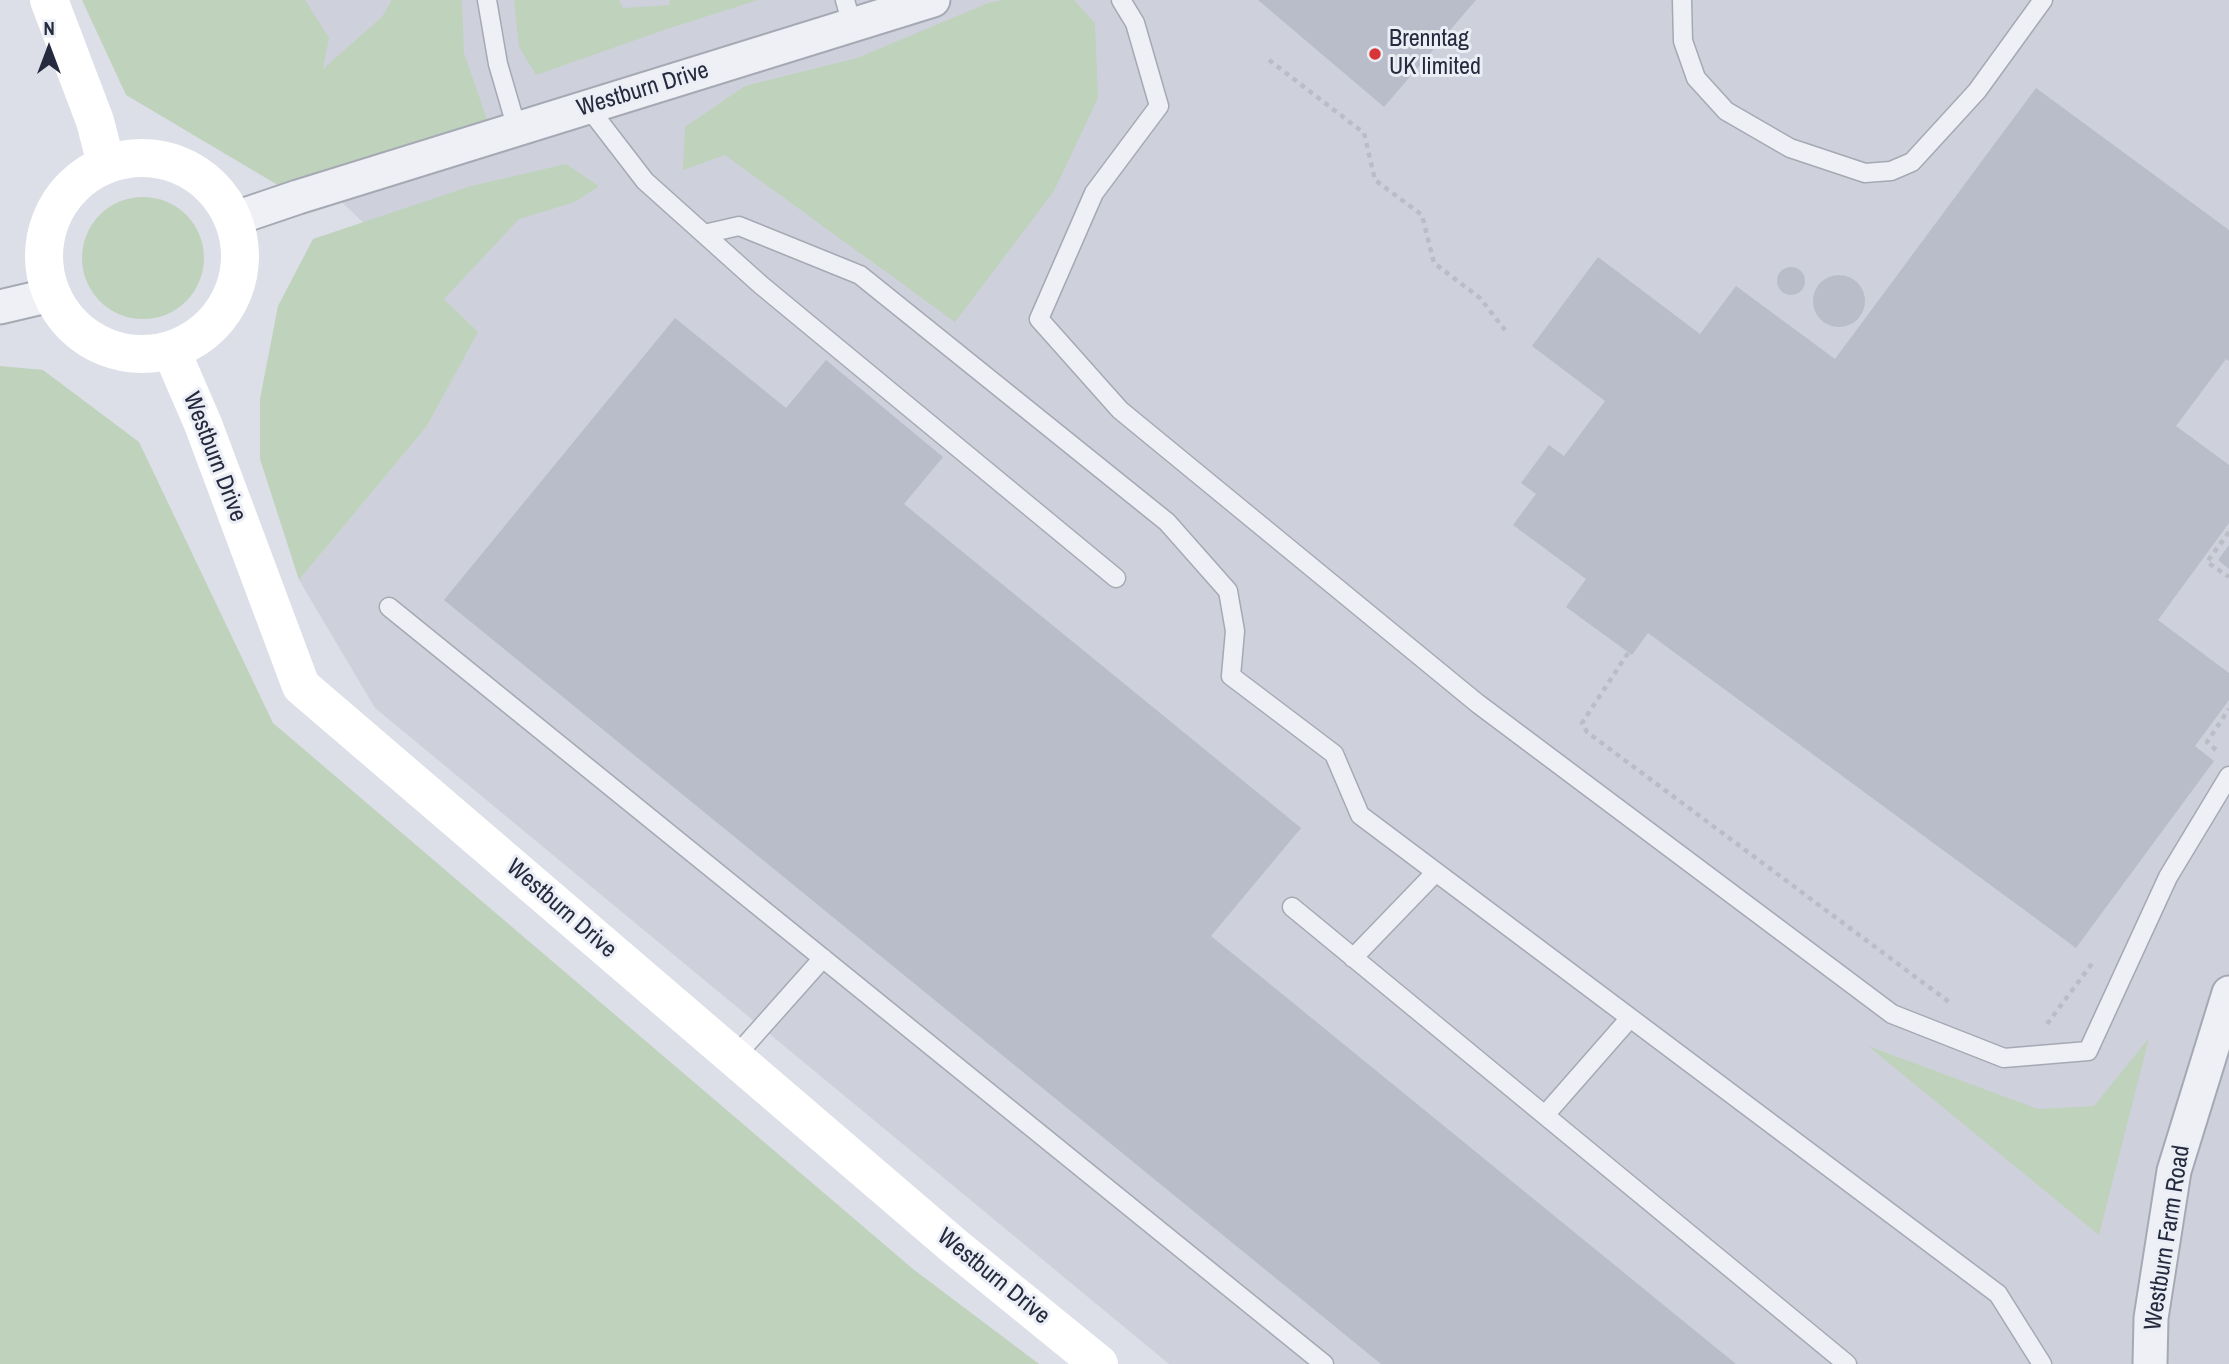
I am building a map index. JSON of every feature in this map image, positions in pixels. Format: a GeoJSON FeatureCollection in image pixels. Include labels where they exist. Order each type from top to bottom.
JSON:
{"type":"FeatureCollection","features":[{"type":"Feature","properties":{"kind":"street"},"geometry":{"type":"LineString","coordinates":[[49,0],[95,121],[106,164]]}},
{"type":"Feature","properties":{"kind":"street","name":"Westburn Drive"},"geometry":{"type":"LineString","coordinates":[[233,219],[588,107],[848,13],[933,0]]}},
{"type":"Feature","properties":{"kind":"street"},"geometry":{"type":"LineString","coordinates":[[136,158],[167,161],[195,173],[217,193],[233,219],[240,250],[237,283],[228,303],[223,312],[200,335],[171,350],[143,355],[114,350],[88,339],[66,319],[51,295],[44,264],[46,233],[50,223],[58,204],[79,180],[106,164],[136,158]]}},
{"type":"Feature","properties":{"kind":"street"},"geometry":{"type":"LineString","coordinates":[[0,307],[51,295]]}},
{"type":"Feature","properties":{"kind":"street","name":"Westburn Drive"},"geometry":{"type":"LineString","coordinates":[[171,350],[203,424],[301,686],[954,1246],[1098,1364]]}},
{"type":"Feature","properties":{"kind":"street","name":"Westburn Farm Road"},"geometry":{"type":"LineString","coordinates":[[2150,1364],[2151,1318],[2174,1171],[2229,993]]}},
{"type":"Feature","properties":{"kind":"lane"},"geometry":{"type":"LineString","coordinates":[[487,0],[498,64],[517,129]]}},
{"type":"Feature","properties":{"kind":"lane"},"geometry":{"type":"LineString","coordinates":[[1121,0],[1135,23],[1159,106],[1094,193],[1039,319],[1119,410],[1477,703],[1892,1014],[2004,1058],[2088,1051],[2168,877],[2229,776]]}},
{"type":"Feature","properties":{"kind":"lane"},"geometry":{"type":"LineString","coordinates":[[1682,0],[1683,41],[1696,78],[1726,111],[1790,148],[1866,173],[1891,171],[1912,162],[1977,91],[2043,0]]}},
{"type":"Feature","properties":{"kind":"lane"},"geometry":{"type":"LineString","coordinates":[[588,107],[645,181],[761,285],[1116,578]]}},
{"type":"Feature","properties":{"kind":"lane"},"geometry":{"type":"LineString","coordinates":[[704,234],[739,226],[860,275],[1167,522],[1228,591],[1235,631],[1231,676],[1334,754],[1360,814],[1998,1294],[2042,1364]]}},
{"type":"Feature","properties":{"kind":"lane"},"geometry":{"type":"LineString","coordinates":[[389,607],[1324,1364]]}},
{"type":"Feature","properties":{"kind":"lane"},"geometry":{"type":"LineString","coordinates":[[1353,958],[1436,872]]}},
{"type":"Feature","properties":{"kind":"lane"},"geometry":{"type":"LineString","coordinates":[[1292,907],[1847,1364]]}},
{"type":"Feature","properties":{"kind":"lane"},"geometry":{"type":"LineString","coordinates":[[734,1058],[823,958]]}},
{"type":"Feature","properties":{"kind":"lane"},"geometry":{"type":"LineString","coordinates":[[1545,1115],[1630,1018]]}},
{"type":"Feature","properties":{"kind":"path"},"geometry":{"type":"LineString","coordinates":[[1269,60],[1364,133],[1375,180],[1422,215],[1434,263],[1480,298],[1505,330]]}},
{"type":"Feature","properties":{"kind":"path"},"geometry":{"type":"LineString","coordinates":[[2229,532],[2207,562],[2229,577]]}},
{"type":"Feature","properties":{"kind":"path"},"geometry":{"type":"LineString","coordinates":[[1628,653],[1583,723],[1587,732],[1956,1007]]}},
{"type":"Feature","properties":{"kind":"path"},"geometry":{"type":"LineString","coordinates":[[2221,755],[2207,742],[2229,709]]}},
{"type":"Feature","properties":{"kind":"path"},"geometry":{"type":"LineString","coordinates":[[2044,1028],[2100,952]]}},
{"type":"Feature","properties":{"kind":"shaded area"},"geometry":{"type":"Polygon","coordinates":[[[194,0],[2229,0],[2229,1364],[1169,1364],[375,708],[299,580],[427,426],[477,332],[272,135],[194,0]]]}},
{"type":"Feature","properties":{"kind":"green space"},"geometry":{"type":"Polygon","coordinates":[[[82,0],[305,0],[329,38],[323,69],[382,17],[392,0],[462,0],[464,53],[493,137],[298,197],[126,95],[82,0]]]}},
{"type":"Feature","properties":{"kind":"green space"},"geometry":{"type":"Polygon","coordinates":[[[514,0],[619,0],[623,8],[669,5],[670,0],[758,0],[536,75],[519,47],[514,0]]]}},
{"type":"Feature","properties":{"kind":"green space"},"geometry":{"type":"Polygon","coordinates":[[[1003,0],[1074,0],[1095,23],[1098,98],[1054,191],[955,322],[725,155],[683,170],[685,127],[745,86],[857,58],[988,3],[1003,0]]]}},
{"type":"Feature","properties":{"kind":"green space"},"geometry":{"type":"Polygon","coordinates":[[[566,164],[599,186],[575,202],[519,219],[444,299],[478,332],[427,426],[299,580],[260,459],[260,399],[278,306],[313,239],[471,186],[566,164]]]}},
{"type":"Feature","properties":{"kind":"green space"},"geometry":{"type":"Polygon","coordinates":[[[143,197],[166,202],[186,215],[199,235],[204,258],[199,281],[186,301],[166,314],[143,319],[120,314],[100,301],[87,281],[82,258],[87,235],[100,215],[120,202],[143,197]]]}},
{"type":"Feature","properties":{"kind":"green space"},"geometry":{"type":"Polygon","coordinates":[[[0,366],[43,370],[139,442],[273,723],[913,1269],[1039,1364],[0,1364],[0,366]]]}},
{"type":"Feature","properties":{"kind":"green space"},"geometry":{"type":"Polygon","coordinates":[[[2149,1038],[2099,1235],[1868,1046],[2038,1109],[2094,1106],[2149,1038]]]}},
{"type":"Feature","properties":{"kind":"building","name":"Brenntag UK limited"},"geometry":{"type":"Polygon","coordinates":[[[1258,0],[1476,0],[1384,107],[1258,0]]]}},
{"type":"Feature","properties":{"kind":"building"},"geometry":{"type":"Polygon","coordinates":[[[2036,88],[2229,230],[2229,361],[2226,359],[2176,426],[2229,465],[2229,523],[2158,620],[2229,673],[2229,700],[2195,746],[2214,761],[2076,948],[1648,633],[1632,655],[1566,607],[1586,579],[1513,525],[1536,494],[1521,483],[1549,445],[1564,456],[1605,401],[1532,346],[1598,257],[1700,334],[1736,286],[1835,359],[2036,88]]]}},
{"type":"Feature","properties":{"kind":"building"},"geometry":{"type":"Polygon","coordinates":[[[1791,267],[1801,271],[1805,281],[1801,291],[1791,295],[1781,291],[1777,281],[1781,271],[1791,267]]]}},
{"type":"Feature","properties":{"kind":"building"},"geometry":{"type":"Polygon","coordinates":[[[1839,275],[1858,282],[1865,301],[1858,320],[1839,327],[1820,320],[1813,301],[1820,282],[1839,275]]]}},
{"type":"Feature","properties":{"kind":"building"},"geometry":{"type":"Polygon","coordinates":[[[675,318],[786,408],[826,360],[943,457],[904,504],[1301,828],[1211,936],[1736,1364],[1381,1364],[444,600],[675,318]]]}},
{"type":"Feature","properties":{"kind":"building"},"geometry":{"type":"Polygon","coordinates":[[[2229,545],[2229,569],[2218,560],[2229,545]]]}},
{"type":"Feature","properties":{"kind":"place","name":"Brenntag UK limited"},"geometry":{"type":"Point","coordinates":[1375,54]}}]}
